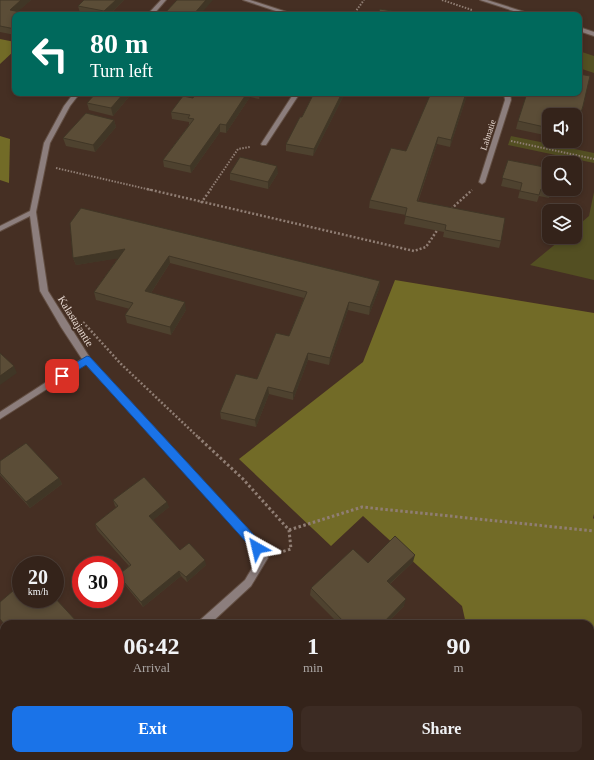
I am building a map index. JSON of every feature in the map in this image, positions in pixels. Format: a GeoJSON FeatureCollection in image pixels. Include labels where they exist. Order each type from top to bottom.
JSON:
{"type":"FeatureCollection","features":[{"type":"Feature","properties":{"kind":"street"},"geometry":{"type":"LineString","coordinates":[[153,12],[164,0]]}},
{"type":"Feature","properties":{"kind":"street"},"geometry":{"type":"LineString","coordinates":[[245,0],[283,12]]}},
{"type":"Feature","properties":{"kind":"street"},"geometry":{"type":"LineString","coordinates":[[482,0],[521,12]]}},
{"type":"Feature","properties":{"kind":"street"},"geometry":{"type":"LineString","coordinates":[[582,30],[594,34]]}},
{"type":"Feature","properties":{"kind":"street","name":"Kalastajantie"},"geometry":{"type":"LineString","coordinates":[[75,96],[67,106],[47,143],[33,212],[44,291],[64,326],[87,360],[250,538],[263,558]]}},
{"type":"Feature","properties":{"kind":"street"},"geometry":{"type":"LineString","coordinates":[[264,144],[295,96]]}},
{"type":"Feature","properties":{"kind":"street","name":"Lahnatie"},"geometry":{"type":"LineString","coordinates":[[482,182],[508,100],[507,96]]}},
{"type":"Feature","properties":{"kind":"street"},"geometry":{"type":"LineString","coordinates":[[0,229],[33,212]]}},
{"type":"Feature","properties":{"kind":"street"},"geometry":{"type":"LineString","coordinates":[[0,416],[87,360]]}},
{"type":"Feature","properties":{"kind":"street"},"geometry":{"type":"LineString","coordinates":[[208,620],[248,584],[263,558]]}},
{"type":"Feature","properties":{"kind":"path"},"geometry":{"type":"LineString","coordinates":[[355,12],[364,0]]}},
{"type":"Feature","properties":{"kind":"path"},"geometry":{"type":"LineString","coordinates":[[442,0],[476,11]]}},
{"type":"Feature","properties":{"kind":"path"},"geometry":{"type":"LineString","coordinates":[[496,138],[594,159]]}},
{"type":"Feature","properties":{"kind":"path"},"geometry":{"type":"LineString","coordinates":[[201,203],[238,149],[264,144]]}},
{"type":"Feature","properties":{"kind":"path"},"geometry":{"type":"LineString","coordinates":[[54,175],[56,161]]}},
{"type":"Feature","properties":{"kind":"path"},"geometry":{"type":"LineString","coordinates":[[55,168],[201,203],[414,251],[420,251],[426,248],[441,224]]}},
{"type":"Feature","properties":{"kind":"path"},"geometry":{"type":"LineString","coordinates":[[449,212],[452,207],[482,182]]}},
{"type":"Feature","properties":{"kind":"path"},"geometry":{"type":"LineString","coordinates":[[82,320],[121,364],[243,479],[289,530],[291,548],[263,558]]}},
{"type":"Feature","properties":{"kind":"path"},"geometry":{"type":"LineString","coordinates":[[289,530],[362,507],[594,532]]}},
{"type":"Feature","properties":{"kind":"shaded area"},"geometry":{"type":"Polygon","coordinates":[[[0,39],[12,41],[12,53],[0,64],[0,39]]]}},
{"type":"Feature","properties":{"kind":"shaded area"},"geometry":{"type":"Polygon","coordinates":[[[582,52],[594,56],[594,73],[582,69],[582,52]]]}},
{"type":"Feature","properties":{"kind":"shaded area"},"geometry":{"type":"Polygon","coordinates":[[[0,136],[10,139],[9,183],[0,180],[0,136]]]}},
{"type":"Feature","properties":{"kind":"shaded area"},"geometry":{"type":"Polygon","coordinates":[[[511,136],[542,142],[542,148],[570,148],[594,153],[594,163],[582,160],[582,156],[561,156],[508,145],[511,136]]]}},
{"type":"Feature","properties":{"kind":"shaded area"},"geometry":{"type":"Polygon","coordinates":[[[594,192],[594,280],[530,265],[556,244],[582,244],[582,222],[589,216],[594,192]]]}},
{"type":"Feature","properties":{"kind":"shaded area"},"geometry":{"type":"Polygon","coordinates":[[[395,280],[594,313],[594,620],[465,620],[462,606],[363,516],[331,546],[239,459],[363,362],[395,280]]]}},
{"type":"Feature","properties":{"kind":"building"},"geometry":{"type":"Polygon","coordinates":[[[0,0],[21,0],[10,10],[21,12],[12,12],[12,28],[0,26],[0,0]]]}},
{"type":"Feature","properties":{"kind":"building"},"geometry":{"type":"Polygon","coordinates":[[[84,0],[116,0],[104,11],[78,6],[84,0]]]}},
{"type":"Feature","properties":{"kind":"building"},"geometry":{"type":"Polygon","coordinates":[[[177,0],[206,0],[196,12],[166,12],[177,0]]]}},
{"type":"Feature","properties":{"kind":"building"},"geometry":{"type":"Polygon","coordinates":[[[380,9],[398,12],[378,12],[380,9]]]}},
{"type":"Feature","properties":{"kind":"building"},"geometry":{"type":"Polygon","coordinates":[[[582,75],[590,76],[582,109],[582,108],[542,108],[542,126],[518,121],[526,96],[582,96],[582,75]]]}},
{"type":"Feature","properties":{"kind":"building"},"geometry":{"type":"Polygon","coordinates":[[[93,96],[121,96],[111,108],[87,103],[93,96]]]}},
{"type":"Feature","properties":{"kind":"building"},"geometry":{"type":"Polygon","coordinates":[[[183,96],[193,98],[194,96],[245,96],[226,125],[220,124],[190,166],[163,160],[194,119],[188,118],[190,115],[171,112],[183,96]]]}},
{"type":"Feature","properties":{"kind":"building"},"geometry":{"type":"Polygon","coordinates":[[[312,96],[340,96],[314,149],[286,144],[300,117],[302,117],[312,96]]]}},
{"type":"Feature","properties":{"kind":"building"},"geometry":{"type":"Polygon","coordinates":[[[430,96],[465,96],[451,140],[438,137],[417,201],[505,218],[501,241],[445,230],[446,225],[405,216],[407,208],[370,200],[391,148],[406,151],[430,96]]]}},
{"type":"Feature","properties":{"kind":"building"},"geometry":{"type":"Polygon","coordinates":[[[86,113],[114,120],[93,145],[63,138],[86,113]]]}},
{"type":"Feature","properties":{"kind":"building"},"geometry":{"type":"Polygon","coordinates":[[[240,157],[277,166],[268,182],[230,173],[240,157]]]}},
{"type":"Feature","properties":{"kind":"building"},"geometry":{"type":"Polygon","coordinates":[[[508,160],[542,167],[542,189],[539,195],[520,191],[522,183],[502,178],[508,160]]]}},
{"type":"Feature","properties":{"kind":"building"},"geometry":{"type":"Polygon","coordinates":[[[81,208],[380,281],[370,307],[349,302],[330,358],[308,353],[293,393],[268,387],[255,420],[220,412],[236,374],[257,379],[276,333],[289,336],[307,292],[169,256],[145,291],[185,302],[170,327],[125,315],[133,303],[94,292],[125,249],[73,258],[70,223],[81,208]]]}},
{"type":"Feature","properties":{"kind":"building"},"geometry":{"type":"Polygon","coordinates":[[[0,353],[14,366],[0,376],[0,353]]]}},
{"type":"Feature","properties":{"kind":"building"},"geometry":{"type":"Polygon","coordinates":[[[26,443],[59,478],[26,502],[0,473],[0,461],[26,443]]]}},
{"type":"Feature","properties":{"kind":"building"},"geometry":{"type":"Polygon","coordinates":[[[144,477],[167,502],[149,516],[180,550],[189,543],[205,560],[186,577],[179,571],[141,602],[124,582],[124,570],[131,565],[95,524],[118,506],[113,500],[144,477]]]}},
{"type":"Feature","properties":{"kind":"building"},"geometry":{"type":"Polygon","coordinates":[[[395,536],[415,555],[387,581],[406,599],[386,620],[342,620],[311,588],[353,549],[368,563],[395,536]]]}},
{"type":"Feature","properties":{"kind":"building"},"geometry":{"type":"Polygon","coordinates":[[[12,592],[12,608],[64,608],[75,620],[1,620],[0,602],[12,592]]]}},
{"type":"Feature","properties":{"kind":"route"},"geometry":{"type":"LineString","coordinates":[[62,376],[87,360],[250,538],[257,548]]}}]}
